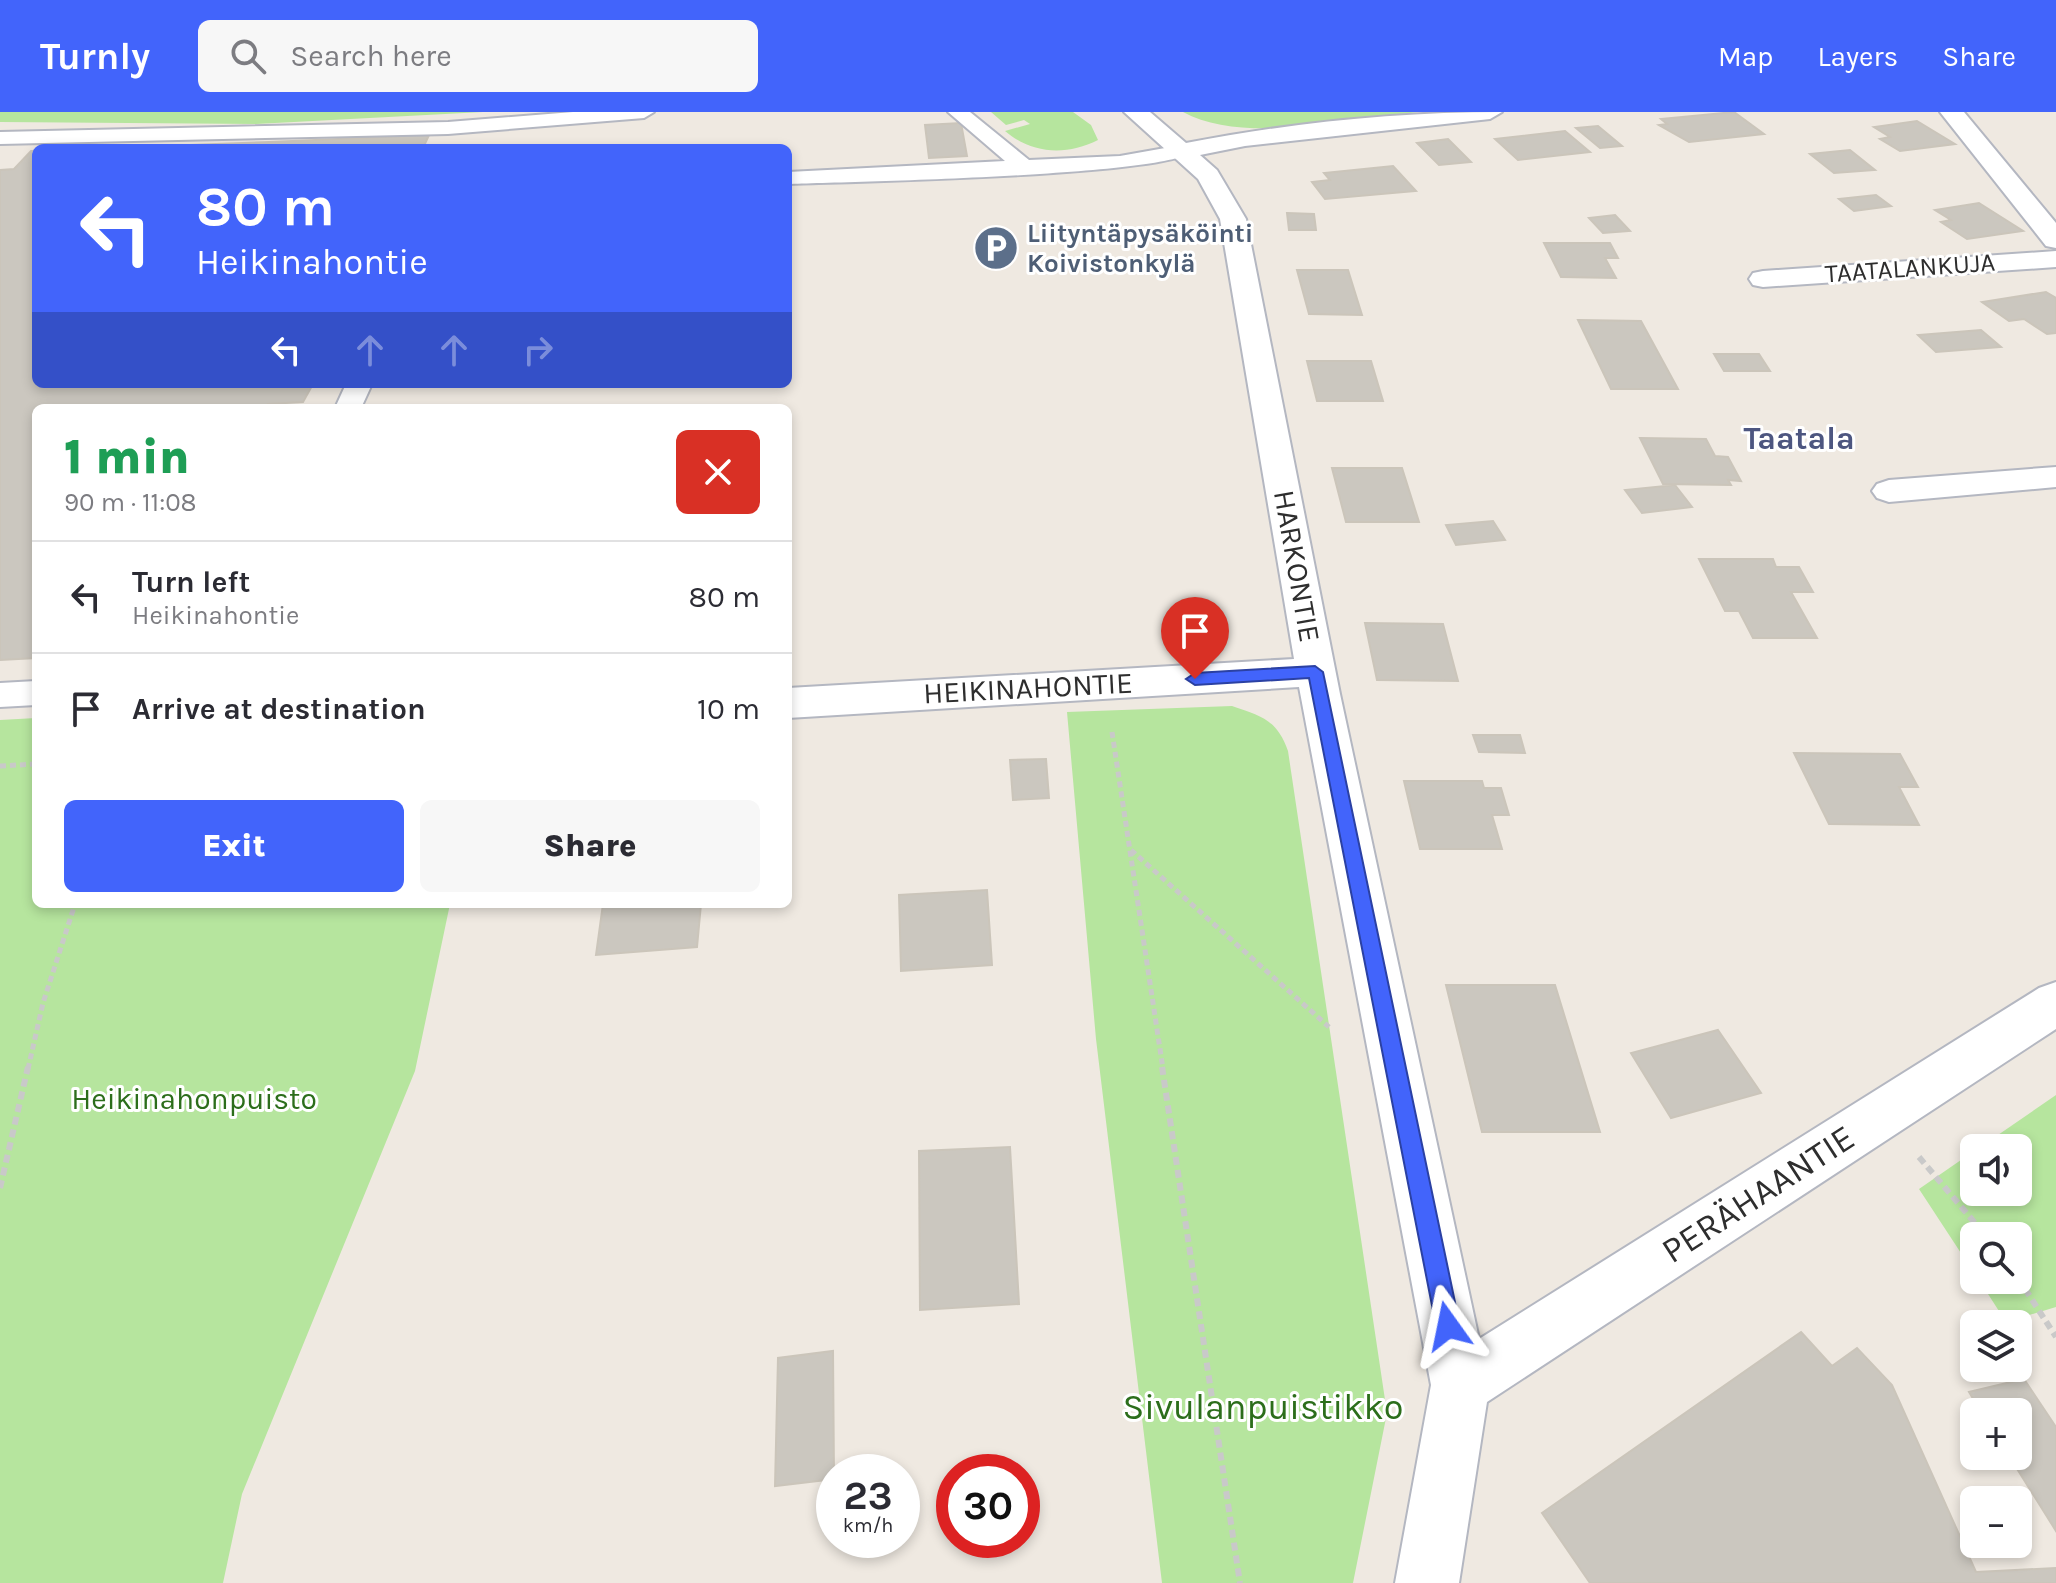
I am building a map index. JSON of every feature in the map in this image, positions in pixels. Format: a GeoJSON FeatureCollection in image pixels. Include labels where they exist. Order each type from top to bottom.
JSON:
{"type":"FeatureCollection","features":[{"type":"Feature","properties":{"kind":"street"},"geometry":{"type":"LineString","coordinates":[[1107,112],[1157,131]]}},
{"type":"Feature","properties":{"kind":"street"},"geometry":{"type":"LineString","coordinates":[[1136,112],[1157,131]]}},
{"type":"Feature","properties":{"kind":"street"},"geometry":{"type":"LineString","coordinates":[[1182,151],[1245,139],[1490,112]]}},
{"type":"Feature","properties":{"kind":"street"},"geometry":{"type":"LineString","coordinates":[[1952,112],[2056,240]]}},
{"type":"Feature","properties":{"kind":"street","name":"HARKONTIE"},"geometry":{"type":"LineString","coordinates":[[1157,131],[1208,175],[1233,219],[1315,672],[1460,1385],[1427,1583]]}},
{"type":"Feature","properties":{"kind":"street","name":"TAATALANKUJA"},"geometry":{"type":"LineString","coordinates":[[1763,279],[2056,259]]}},
{"type":"Feature","properties":{"kind":"street"},"geometry":{"type":"LineString","coordinates":[[1889,491],[2056,477]]}},
{"type":"Feature","properties":{"kind":"street","name":"HEIKINAHONTIE"},"geometry":{"type":"LineString","coordinates":[[792,703],[1315,672]]}},
{"type":"Feature","properties":{"kind":"street","name":"PERÄHAANTIE"},"geometry":{"type":"LineString","coordinates":[[1460,1385],[2056,1003]]}},
{"type":"Feature","properties":{"kind":"lane"},"geometry":{"type":"LineString","coordinates":[[0,138],[448,128],[644,112]]}},
{"type":"Feature","properties":{"kind":"lane"},"geometry":{"type":"LineString","coordinates":[[958,112],[1023,166]]}},
{"type":"Feature","properties":{"kind":"lane"},"geometry":{"type":"LineString","coordinates":[[468,144],[479,126]]}},
{"type":"Feature","properties":{"kind":"lane"},"geometry":{"type":"LineString","coordinates":[[792,178],[1120,162],[1182,151]]}},
{"type":"Feature","properties":{"kind":"lane"},"geometry":{"type":"LineString","coordinates":[[0,695],[32,693]]}},
{"type":"Feature","properties":{"kind":"path"},"geometry":{"type":"LineString","coordinates":[[1104,684],[1240,1583]]}},
{"type":"Feature","properties":{"kind":"path"},"geometry":{"type":"LineString","coordinates":[[0,766],[32,764]]}},
{"type":"Feature","properties":{"kind":"path"},"geometry":{"type":"LineString","coordinates":[[1129,848],[1399,1089]]}},
{"type":"Feature","properties":{"kind":"path"},"geometry":{"type":"LineString","coordinates":[[0,1188],[43,1003],[74,908]]}},
{"type":"Feature","properties":{"kind":"path"},"geometry":{"type":"LineString","coordinates":[[1880,1116],[1974,1222]]}},
{"type":"Feature","properties":{"kind":"path"},"geometry":{"type":"LineString","coordinates":[[2028,1294],[2056,1337]]}},
{"type":"Feature","properties":{"kind":"green space"},"geometry":{"type":"Polygon","coordinates":[[[0,112],[483,112],[256,124],[0,122],[0,112]]]}},
{"type":"Feature","properties":{"kind":"green space"},"geometry":{"type":"Polygon","coordinates":[[[991,112],[1073,112],[1091,125],[1098,140],[1074,149],[1038,148],[1015,139],[1005,131],[1030,124],[1024,120],[1006,125],[991,112]]]}},
{"type":"Feature","properties":{"kind":"green space"},"geometry":{"type":"Polygon","coordinates":[[[1183,112],[1418,112],[1330,124],[1266,128],[1208,122],[1183,112]]]}},
{"type":"Feature","properties":{"kind":"green space","name":"Sivulanpuistikko"},"geometry":{"type":"Polygon","coordinates":[[[1232,706],[1267,721],[1279,732],[1288,751],[1387,1413],[1353,1583],[1162,1583],[1096,1039],[1067,712],[1232,706]]]}},
{"type":"Feature","properties":{"kind":"green space","name":"Heikinahonpuisto"},"geometry":{"type":"Polygon","coordinates":[[[32,718],[32,908],[449,908],[415,1071],[242,1494],[223,1583],[0,1583],[0,720],[32,718]]]}},
{"type":"Feature","properties":{"kind":"green space"},"geometry":{"type":"Polygon","coordinates":[[[2056,1095],[2056,1307],[2032,1314],[2032,1310],[1998,1310],[1988,1294],[2032,1294],[2032,1222],[1960,1222],[1960,1252],[1919,1189],[1960,1161],[1960,1206],[2032,1206],[2032,1134],[1999,1134],[2056,1095]]]}},
{"type":"Feature","properties":{"kind":"building"},"geometry":{"type":"Polygon","coordinates":[[[1734,112],[1764,134],[1689,142],[1659,125],[1667,124],[1661,119],[1734,112]]]}},
{"type":"Feature","properties":{"kind":"building"},"geometry":{"type":"Polygon","coordinates":[[[1917,121],[1955,144],[1900,151],[1880,139],[1890,137],[1874,127],[1917,121]]]}},
{"type":"Feature","properties":{"kind":"building"},"geometry":{"type":"Polygon","coordinates":[[[961,123],[967,156],[929,158],[925,125],[961,123]]]}},
{"type":"Feature","properties":{"kind":"building"},"geometry":{"type":"Polygon","coordinates":[[[1598,126],[1622,146],[1600,148],[1576,128],[1598,126]]]}},
{"type":"Feature","properties":{"kind":"building"},"geometry":{"type":"Polygon","coordinates":[[[1565,131],[1590,152],[1518,160],[1495,139],[1565,131]]]}},
{"type":"Feature","properties":{"kind":"building"},"geometry":{"type":"Polygon","coordinates":[[[429,135],[425,144],[216,144],[429,135]]]}},
{"type":"Feature","properties":{"kind":"building"},"geometry":{"type":"Polygon","coordinates":[[[1448,139],[1471,162],[1439,165],[1417,143],[1448,139]]]}},
{"type":"Feature","properties":{"kind":"building"},"geometry":{"type":"Polygon","coordinates":[[[1850,150],[1875,170],[1834,173],[1810,154],[1850,150]]]}},
{"type":"Feature","properties":{"kind":"building"},"geometry":{"type":"Polygon","coordinates":[[[32,151],[32,388],[311,388],[303,402],[32,404],[32,658],[0,660],[0,170],[14,169],[32,151]]]}},
{"type":"Feature","properties":{"kind":"building"},"geometry":{"type":"Polygon","coordinates":[[[1393,166],[1416,191],[1325,199],[1312,182],[1330,180],[1324,173],[1393,166]]]}},
{"type":"Feature","properties":{"kind":"building"},"geometry":{"type":"Polygon","coordinates":[[[1876,195],[1891,206],[1854,211],[1839,199],[1876,195]]]}},
{"type":"Feature","properties":{"kind":"building"},"geometry":{"type":"Polygon","coordinates":[[[1979,203],[2023,231],[1967,239],[1941,222],[1951,220],[1935,210],[1979,203]]]}},
{"type":"Feature","properties":{"kind":"building"},"geometry":{"type":"Polygon","coordinates":[[[1287,213],[1314,214],[1316,230],[1289,230],[1287,213]]]}},
{"type":"Feature","properties":{"kind":"building"},"geometry":{"type":"Polygon","coordinates":[[[1615,215],[1630,231],[1603,233],[1589,218],[1615,215]]]}},
{"type":"Feature","properties":{"kind":"building"},"geometry":{"type":"Polygon","coordinates":[[[1544,243],[1610,243],[1618,258],[1605,258],[1616,278],[1561,277],[1544,243]]]}},
{"type":"Feature","properties":{"kind":"building"},"geometry":{"type":"Polygon","coordinates":[[[1297,270],[1348,270],[1362,315],[1309,314],[1297,270]]]}},
{"type":"Feature","properties":{"kind":"building"},"geometry":{"type":"Polygon","coordinates":[[[2046,292],[2056,298],[2056,333],[2047,334],[2024,319],[2009,321],[1982,302],[2046,292]]]}},
{"type":"Feature","properties":{"kind":"building"},"geometry":{"type":"Polygon","coordinates":[[[1578,320],[1641,321],[1678,389],[1611,389],[1578,320]]]}},
{"type":"Feature","properties":{"kind":"building"},"geometry":{"type":"Polygon","coordinates":[[[1981,330],[2001,347],[1936,352],[1918,335],[1981,330]]]}},
{"type":"Feature","properties":{"kind":"building"},"geometry":{"type":"Polygon","coordinates":[[[1714,354],[1759,354],[1770,371],[1724,371],[1714,354]]]}},
{"type":"Feature","properties":{"kind":"building"},"geometry":{"type":"Polygon","coordinates":[[[1307,361],[1371,361],[1383,401],[1317,401],[1307,361]]]}},
{"type":"Feature","properties":{"kind":"building"},"geometry":{"type":"Polygon","coordinates":[[[1640,438],[1706,439],[1715,456],[1728,457],[1741,481],[1728,480],[1731,485],[1663,484],[1640,438]]]}},
{"type":"Feature","properties":{"kind":"building"},"geometry":{"type":"Polygon","coordinates":[[[1332,468],[1402,468],[1419,522],[1346,522],[1332,468]]]}},
{"type":"Feature","properties":{"kind":"building"},"geometry":{"type":"Polygon","coordinates":[[[1675,485],[1692,507],[1642,513],[1625,490],[1675,485]]]}},
{"type":"Feature","properties":{"kind":"building"},"geometry":{"type":"Polygon","coordinates":[[[1493,521],[1505,540],[1456,545],[1446,525],[1493,521]]]}},
{"type":"Feature","properties":{"kind":"building"},"geometry":{"type":"Polygon","coordinates":[[[1699,559],[1773,559],[1776,567],[1799,567],[1813,592],[1791,592],[1817,638],[1753,638],[1739,611],[1725,611],[1699,559]]]}},
{"type":"Feature","properties":{"kind":"building"},"geometry":{"type":"Polygon","coordinates":[[[1365,623],[1443,624],[1458,681],[1377,680],[1365,623]]]}},
{"type":"Feature","properties":{"kind":"building"},"geometry":{"type":"Polygon","coordinates":[[[1473,735],[1520,735],[1525,753],[1479,752],[1473,735]]]}},
{"type":"Feature","properties":{"kind":"building"},"geometry":{"type":"Polygon","coordinates":[[[1794,753],[1900,754],[1918,787],[1899,787],[1919,825],[1829,824],[1794,753]]]}},
{"type":"Feature","properties":{"kind":"building"},"geometry":{"type":"Polygon","coordinates":[[[1046,759],[1049,798],[1013,800],[1010,760],[1046,759]]]}},
{"type":"Feature","properties":{"kind":"building"},"geometry":{"type":"Polygon","coordinates":[[[1404,781],[1482,781],[1484,788],[1501,788],[1509,815],[1492,815],[1502,849],[1420,849],[1404,781]]]}},
{"type":"Feature","properties":{"kind":"building"},"geometry":{"type":"Polygon","coordinates":[[[987,890],[992,965],[901,971],[899,895],[987,890]]]}},
{"type":"Feature","properties":{"kind":"building"},"geometry":{"type":"Polygon","coordinates":[[[602,908],[701,908],[697,947],[596,955],[602,908]]]}},
{"type":"Feature","properties":{"kind":"building"},"geometry":{"type":"Polygon","coordinates":[[[1446,985],[1555,985],[1600,1132],[1482,1132],[1446,985]]]}},
{"type":"Feature","properties":{"kind":"building"},"geometry":{"type":"Polygon","coordinates":[[[1718,1030],[1761,1093],[1671,1118],[1631,1053],[1718,1030]]]}},
{"type":"Feature","properties":{"kind":"building"},"geometry":{"type":"Polygon","coordinates":[[[1010,1147],[1019,1304],[920,1310],[919,1151],[1010,1147]]]}},
{"type":"Feature","properties":{"kind":"building"},"geometry":{"type":"Polygon","coordinates":[[[1801,1332],[1832,1366],[1857,1348],[1892,1385],[1960,1536],[1960,1558],[1970,1558],[1976,1572],[2056,1568],[2056,1583],[1590,1583],[1542,1513],[1801,1332]]]}},
{"type":"Feature","properties":{"kind":"building"},"geometry":{"type":"Polygon","coordinates":[[[833,1351],[834,1454],[816,1454],[816,1481],[775,1486],[778,1358],[833,1351]]]}},
{"type":"Feature","properties":{"kind":"building"},"geometry":{"type":"Polygon","coordinates":[[[2011,1382],[2026,1382],[2056,1427],[2056,1531],[2032,1493],[2032,1486],[2028,1486],[2018,1470],[2032,1470],[2032,1398],[1973,1398],[1969,1392],[2011,1382]]]}},
{"type":"Feature","properties":{"kind":"place","name":"Liityntäpysäköinti Koivistonkylä"},"geometry":{"type":"Point","coordinates":[996,248]}},
{"type":"Feature","properties":{"kind":"district","name":"Taatala"},"geometry":{"type":"Point","coordinates":[1799,438]}},
{"type":"Feature","properties":{"kind":"route"},"geometry":{"type":"LineString","coordinates":[[1195,679],[1315,672],[1448,1326]]}}]}
